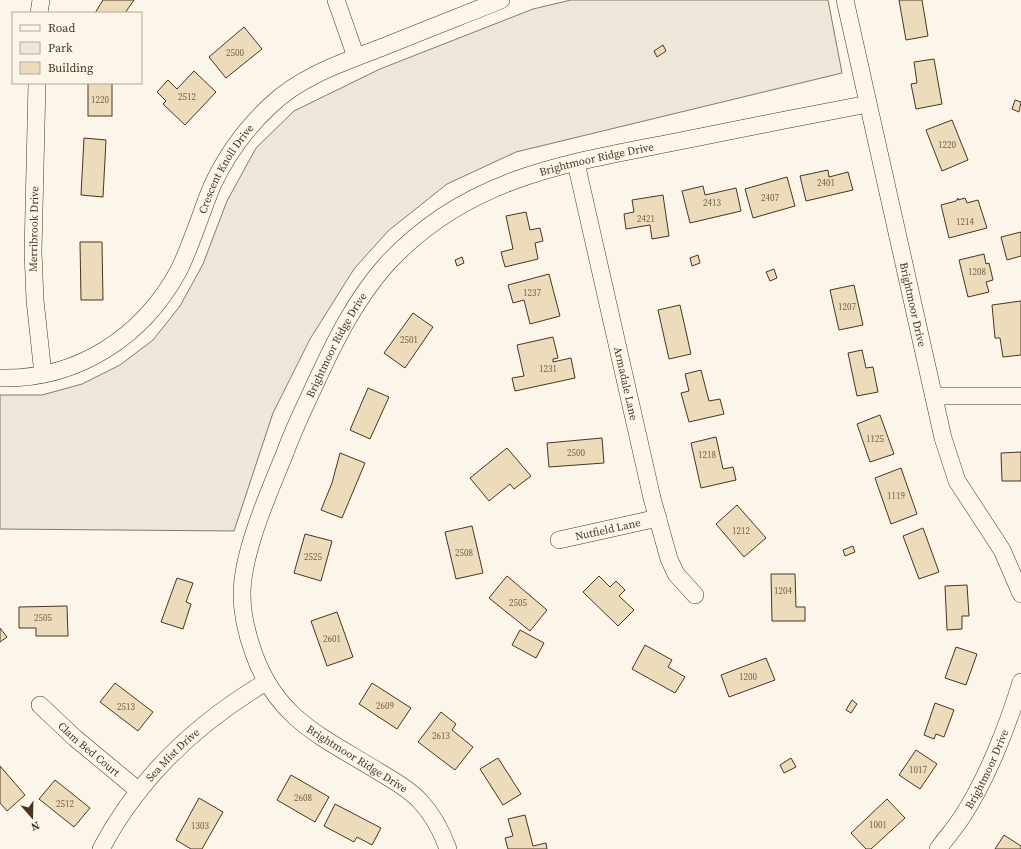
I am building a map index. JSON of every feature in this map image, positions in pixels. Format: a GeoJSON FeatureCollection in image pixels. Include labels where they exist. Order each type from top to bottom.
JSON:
{"type":"FeatureCollection","features":[{"type":"Feature","properties":{"kind":"street"},"geometry":{"type":"LineString","coordinates":[[39,12],[41,0]]}},
{"type":"Feature","properties":{"kind":"street"},"geometry":{"type":"LineString","coordinates":[[336,0],[356,58]]}},
{"type":"Feature","properties":{"kind":"street","name":"Crescent Knoll Drive"},"geometry":{"type":"LineString","coordinates":[[0,378],[43,374],[90,359],[113,346],[134,330],[165,292],[179,269],[213,184],[239,140],[272,104],[288,92],[324,70],[501,0]]}},
{"type":"Feature","properties":{"kind":"street","name":"Brightmoor Drive"},"geometry":{"type":"LineString","coordinates":[[845,0],[943,438],[957,481],[1002,550],[1021,594]]}},
{"type":"Feature","properties":{"kind":"street","name":"Merribrook Drive"},"geometry":{"type":"LineString","coordinates":[[37,84],[33,252],[35,300],[43,374]]}},
{"type":"Feature","properties":{"kind":"street","name":"Brightmoor Ridge Drive"},"geometry":{"type":"LineString","coordinates":[[448,849],[434,819],[421,802],[407,790],[314,734],[289,713],[280,703],[266,682],[254,657],[248,635],[242,593],[244,573],[266,500],[293,431],[348,318],[365,291],[386,265],[435,220],[474,197],[517,178],[576,163],[868,104]]}},
{"type":"Feature","properties":{"kind":"street","name":"Armadale Lane"},"geometry":{"type":"LineString","coordinates":[[576,163],[658,518],[669,558],[676,574],[695,595]]}},
{"type":"Feature","properties":{"kind":"street"},"geometry":{"type":"LineString","coordinates":[[934,396],[1021,396]]}},
{"type":"Feature","properties":{"kind":"street","name":"Nutfield Lane"},"geometry":{"type":"LineString","coordinates":[[558,540],[658,518]]}},
{"type":"Feature","properties":{"kind":"street","name":"Sea Mist Drive"},"geometry":{"type":"LineString","coordinates":[[101,849],[139,791],[165,759],[208,720],[233,701],[266,682]]}},
{"type":"Feature","properties":{"kind":"street","name":"Brightmoor Drive"},"geometry":{"type":"LineString","coordinates":[[938,849],[962,816],[975,793],[990,762],[1021,682]]}},
{"type":"Feature","properties":{"kind":"street","name":"Clam Bed Court"},"geometry":{"type":"LineString","coordinates":[[40,705],[75,738],[139,791]]}},
{"type":"Feature","properties":{"kind":"green space"},"geometry":{"type":"Polygon","coordinates":[[[571,0],[828,0],[842,73],[516,152],[447,184],[388,231],[354,269],[310,339],[273,413],[234,531],[0,529],[0,395],[42,395],[82,384],[120,365],[153,340],[180,306],[203,264],[227,201],[256,148],[294,111],[380,69],[533,9],[571,0]]]}},
{"type":"Feature","properties":{"kind":"building"},"geometry":{"type":"Polygon","coordinates":[[[103,0],[134,0],[126,12],[96,12],[103,0]]]}},
{"type":"Feature","properties":{"kind":"building"},"geometry":{"type":"Polygon","coordinates":[[[899,0],[922,0],[928,36],[906,40],[899,0]]]}},
{"type":"Feature","properties":{"kind":"building"},"geometry":{"type":"Polygon","coordinates":[[[244,27],[262,49],[226,78],[209,57],[244,27]]]}},
{"type":"Feature","properties":{"kind":"building"},"geometry":{"type":"Polygon","coordinates":[[[663,45],[666,51],[657,57],[654,51],[663,45]]]}},
{"type":"Feature","properties":{"kind":"building"},"geometry":{"type":"Polygon","coordinates":[[[934,59],[942,104],[916,109],[911,84],[917,83],[914,62],[934,59]]]}},
{"type":"Feature","properties":{"kind":"building"},"geometry":{"type":"Polygon","coordinates":[[[194,71],[216,92],[185,125],[163,104],[166,101],[157,92],[168,80],[177,89],[194,71]]]}},
{"type":"Feature","properties":{"kind":"building"},"geometry":{"type":"Polygon","coordinates":[[[88,84],[112,84],[112,116],[88,116],[88,84]]]}},
{"type":"Feature","properties":{"kind":"building"},"geometry":{"type":"Polygon","coordinates":[[[1015,100],[1021,102],[1019,112],[1012,109],[1015,100]]]}},
{"type":"Feature","properties":{"kind":"building"},"geometry":{"type":"Polygon","coordinates":[[[952,120],[968,160],[942,171],[926,130],[952,120]]]}},
{"type":"Feature","properties":{"kind":"building"},"geometry":{"type":"Polygon","coordinates":[[[84,138],[106,140],[103,197],[81,195],[84,138]]]}},
{"type":"Feature","properties":{"kind":"building"},"geometry":{"type":"Polygon","coordinates":[[[828,170],[829,177],[848,172],[853,190],[806,201],[800,176],[828,170]]]}},
{"type":"Feature","properties":{"kind":"building"},"geometry":{"type":"Polygon","coordinates":[[[787,177],[795,206],[753,218],[745,189],[787,177]]]}},
{"type":"Feature","properties":{"kind":"building"},"geometry":{"type":"Polygon","coordinates":[[[703,186],[705,195],[736,188],[741,211],[690,223],[682,191],[703,186]]]}},
{"type":"Feature","properties":{"kind":"building"},"geometry":{"type":"Polygon","coordinates":[[[663,195],[669,236],[652,239],[650,225],[626,229],[624,214],[634,212],[632,200],[663,195]]]}},
{"type":"Feature","properties":{"kind":"building"},"geometry":{"type":"Polygon","coordinates":[[[958,198],[958,200],[965,198],[967,203],[978,200],[987,228],[949,238],[941,205],[956,201],[958,198]]]}},
{"type":"Feature","properties":{"kind":"building"},"geometry":{"type":"Polygon","coordinates":[[[526,212],[530,230],[540,228],[543,241],[535,243],[538,259],[505,267],[501,252],[513,249],[506,216],[526,212]]]}},
{"type":"Feature","properties":{"kind":"building"},"geometry":{"type":"Polygon","coordinates":[[[1021,232],[1021,256],[1007,260],[1001,237],[1021,232]]]}},
{"type":"Feature","properties":{"kind":"building"},"geometry":{"type":"Polygon","coordinates":[[[80,242],[102,242],[103,300],[81,300],[80,242]]]}},
{"type":"Feature","properties":{"kind":"building"},"geometry":{"type":"Polygon","coordinates":[[[984,254],[986,264],[989,263],[993,280],[986,282],[989,292],[968,297],[959,260],[984,254]]]}},
{"type":"Feature","properties":{"kind":"building"},"geometry":{"type":"Polygon","coordinates":[[[698,255],[700,263],[692,266],[690,258],[698,255]]]}},
{"type":"Feature","properties":{"kind":"building"},"geometry":{"type":"Polygon","coordinates":[[[462,257],[464,263],[457,266],[455,260],[462,257]]]}},
{"type":"Feature","properties":{"kind":"building"},"geometry":{"type":"Polygon","coordinates":[[[774,269],[777,278],[770,281],[766,272],[774,269]]]}},
{"type":"Feature","properties":{"kind":"building"},"geometry":{"type":"Polygon","coordinates":[[[549,274],[560,316],[530,324],[524,300],[513,303],[508,285],[549,274]]]}},
{"type":"Feature","properties":{"kind":"building"},"geometry":{"type":"Polygon","coordinates":[[[854,285],[863,325],[839,330],[830,290],[854,285]]]}},
{"type":"Feature","properties":{"kind":"building"},"geometry":{"type":"Polygon","coordinates":[[[1021,301],[1021,355],[1003,357],[1000,338],[995,338],[992,305],[1021,301]]]}},
{"type":"Feature","properties":{"kind":"building"},"geometry":{"type":"Polygon","coordinates":[[[680,305],[691,354],[669,359],[658,310],[680,305]]]}},
{"type":"Feature","properties":{"kind":"building"},"geometry":{"type":"Polygon","coordinates":[[[413,313],[433,327],[405,368],[384,353],[413,313]]]}},
{"type":"Feature","properties":{"kind":"building"},"geometry":{"type":"Polygon","coordinates":[[[553,337],[558,358],[553,359],[553,362],[571,358],[575,378],[515,391],[512,378],[524,376],[517,345],[553,337]]]}},
{"type":"Feature","properties":{"kind":"building"},"geometry":{"type":"Polygon","coordinates":[[[862,350],[866,368],[873,367],[878,392],[857,396],[848,353],[862,350]]]}},
{"type":"Feature","properties":{"kind":"building"},"geometry":{"type":"Polygon","coordinates":[[[701,370],[709,401],[720,399],[724,414],[689,422],[681,393],[689,391],[685,374],[701,370]]]}},
{"type":"Feature","properties":{"kind":"building"},"geometry":{"type":"Polygon","coordinates":[[[368,388],[389,397],[370,439],[350,430],[368,388]]]}},
{"type":"Feature","properties":{"kind":"building"},"geometry":{"type":"Polygon","coordinates":[[[880,415],[894,454],[870,462],[857,424],[880,415]]]}},
{"type":"Feature","properties":{"kind":"building"},"geometry":{"type":"Polygon","coordinates":[[[716,437],[723,469],[733,467],[736,480],[701,488],[691,443],[716,437]]]}},
{"type":"Feature","properties":{"kind":"building"},"geometry":{"type":"Polygon","coordinates":[[[602,438],[604,463],[549,467],[547,443],[602,438]]]}},
{"type":"Feature","properties":{"kind":"building"},"geometry":{"type":"Polygon","coordinates":[[[507,448],[531,476],[514,489],[510,484],[489,501],[470,478],[507,448]]]}},
{"type":"Feature","properties":{"kind":"building"},"geometry":{"type":"Polygon","coordinates":[[[1021,452],[1021,481],[1002,481],[1001,453],[1021,452]]]}},
{"type":"Feature","properties":{"kind":"building"},"geometry":{"type":"Polygon","coordinates":[[[340,453],[365,463],[342,518],[321,510],[332,483],[340,453]]]}},
{"type":"Feature","properties":{"kind":"building"},"geometry":{"type":"Polygon","coordinates":[[[901,468],[917,514],[891,524],[875,478],[901,468]]]}},
{"type":"Feature","properties":{"kind":"building"},"geometry":{"type":"Polygon","coordinates":[[[737,505],[766,538],[744,557],[716,524],[737,505]]]}},
{"type":"Feature","properties":{"kind":"building"},"geometry":{"type":"Polygon","coordinates":[[[472,526],[483,573],[456,579],[445,532],[472,526]]]}},
{"type":"Feature","properties":{"kind":"building"},"geometry":{"type":"Polygon","coordinates":[[[923,528],[939,572],[919,579],[903,536],[923,528]]]}},
{"type":"Feature","properties":{"kind":"building"},"geometry":{"type":"Polygon","coordinates":[[[305,534],[332,541],[321,581],[294,573],[305,534]]]}},
{"type":"Feature","properties":{"kind":"building"},"geometry":{"type":"Polygon","coordinates":[[[853,546],[855,552],[845,556],[843,550],[853,546]]]}},
{"type":"Feature","properties":{"kind":"building"},"geometry":{"type":"Polygon","coordinates":[[[771,574],[795,574],[796,607],[805,607],[805,621],[772,621],[771,574]]]}},
{"type":"Feature","properties":{"kind":"building"},"geometry":{"type":"Polygon","coordinates":[[[507,576],[547,610],[530,631],[489,598],[507,576]]]}},
{"type":"Feature","properties":{"kind":"building"},"geometry":{"type":"Polygon","coordinates":[[[599,576],[610,587],[616,581],[625,590],[619,596],[634,610],[618,626],[583,592],[599,576]]]}},
{"type":"Feature","properties":{"kind":"building"},"geometry":{"type":"Polygon","coordinates":[[[177,578],[193,583],[186,602],[191,604],[183,629],[161,622],[177,578]]]}},
{"type":"Feature","properties":{"kind":"building"},"geometry":{"type":"Polygon","coordinates":[[[967,585],[969,616],[962,616],[962,629],[947,630],[945,586],[967,585]]]}},
{"type":"Feature","properties":{"kind":"building"},"geometry":{"type":"Polygon","coordinates":[[[67,606],[68,636],[36,636],[36,628],[19,628],[19,607],[67,606]]]}},
{"type":"Feature","properties":{"kind":"building"},"geometry":{"type":"Polygon","coordinates":[[[337,612],[353,657],[327,666],[311,621],[337,612]]]}},
{"type":"Feature","properties":{"kind":"building"},"geometry":{"type":"Polygon","coordinates":[[[0,628],[7,637],[0,642],[0,628]]]}},
{"type":"Feature","properties":{"kind":"building"},"geometry":{"type":"Polygon","coordinates":[[[520,630],[544,643],[536,658],[512,645],[520,630]]]}},
{"type":"Feature","properties":{"kind":"building"},"geometry":{"type":"Polygon","coordinates":[[[645,645],[672,660],[668,667],[685,677],[675,693],[632,669],[645,645]]]}},
{"type":"Feature","properties":{"kind":"building"},"geometry":{"type":"Polygon","coordinates":[[[956,647],[977,654],[966,685],[945,678],[956,647]]]}},
{"type":"Feature","properties":{"kind":"building"},"geometry":{"type":"Polygon","coordinates":[[[766,658],[775,680],[729,697],[721,675],[766,658]]]}},
{"type":"Feature","properties":{"kind":"building"},"geometry":{"type":"Polygon","coordinates":[[[115,683],[153,712],[138,731],[100,702],[115,683]]]}},
{"type":"Feature","properties":{"kind":"building"},"geometry":{"type":"Polygon","coordinates":[[[372,683],[411,708],[397,729],[359,704],[372,683]]]}},
{"type":"Feature","properties":{"kind":"building"},"geometry":{"type":"Polygon","coordinates":[[[852,700],[857,704],[851,713],[846,710],[852,700]]]}},
{"type":"Feature","properties":{"kind":"building"},"geometry":{"type":"Polygon","coordinates":[[[935,703],[954,710],[944,737],[936,734],[934,739],[924,735],[935,703]]]}},
{"type":"Feature","properties":{"kind":"building"},"geometry":{"type":"Polygon","coordinates":[[[441,712],[456,724],[452,730],[473,747],[455,770],[418,742],[441,712]]]}},
{"type":"Feature","properties":{"kind":"building"},"geometry":{"type":"Polygon","coordinates":[[[916,750],[937,764],[920,789],[899,775],[916,750]]]}},
{"type":"Feature","properties":{"kind":"building"},"geometry":{"type":"Polygon","coordinates":[[[498,758],[521,794],[503,805],[480,769],[498,758]]]}},
{"type":"Feature","properties":{"kind":"building"},"geometry":{"type":"Polygon","coordinates":[[[791,758],[796,767],[784,773],[780,765],[791,758]]]}},
{"type":"Feature","properties":{"kind":"building"},"geometry":{"type":"Polygon","coordinates":[[[0,766],[25,795],[7,811],[0,803],[0,766]]]}},
{"type":"Feature","properties":{"kind":"building"},"geometry":{"type":"Polygon","coordinates":[[[291,775],[329,797],[315,822],[277,800],[291,775]]]}},
{"type":"Feature","properties":{"kind":"building"},"geometry":{"type":"Polygon","coordinates":[[[55,780],[90,808],[74,827],[39,799],[55,780]]]}},
{"type":"Feature","properties":{"kind":"building"},"geometry":{"type":"Polygon","coordinates":[[[199,798],[223,812],[202,849],[191,849],[176,840],[199,798]]]}},
{"type":"Feature","properties":{"kind":"building"},"geometry":{"type":"Polygon","coordinates":[[[887,799],[905,818],[871,849],[866,849],[851,833],[887,799]]]}},
{"type":"Feature","properties":{"kind":"building"},"geometry":{"type":"Polygon","coordinates":[[[335,804],[381,828],[372,845],[357,837],[354,842],[324,826],[335,804]]]}},
{"type":"Feature","properties":{"kind":"building"},"geometry":{"type":"Polygon","coordinates":[[[525,815],[533,846],[546,843],[547,849],[508,849],[505,838],[513,836],[508,819],[525,815]]]}},
{"type":"Feature","properties":{"kind":"building"},"geometry":{"type":"Polygon","coordinates":[[[1004,835],[1021,846],[1021,849],[995,849],[1004,835]]]}}]}
